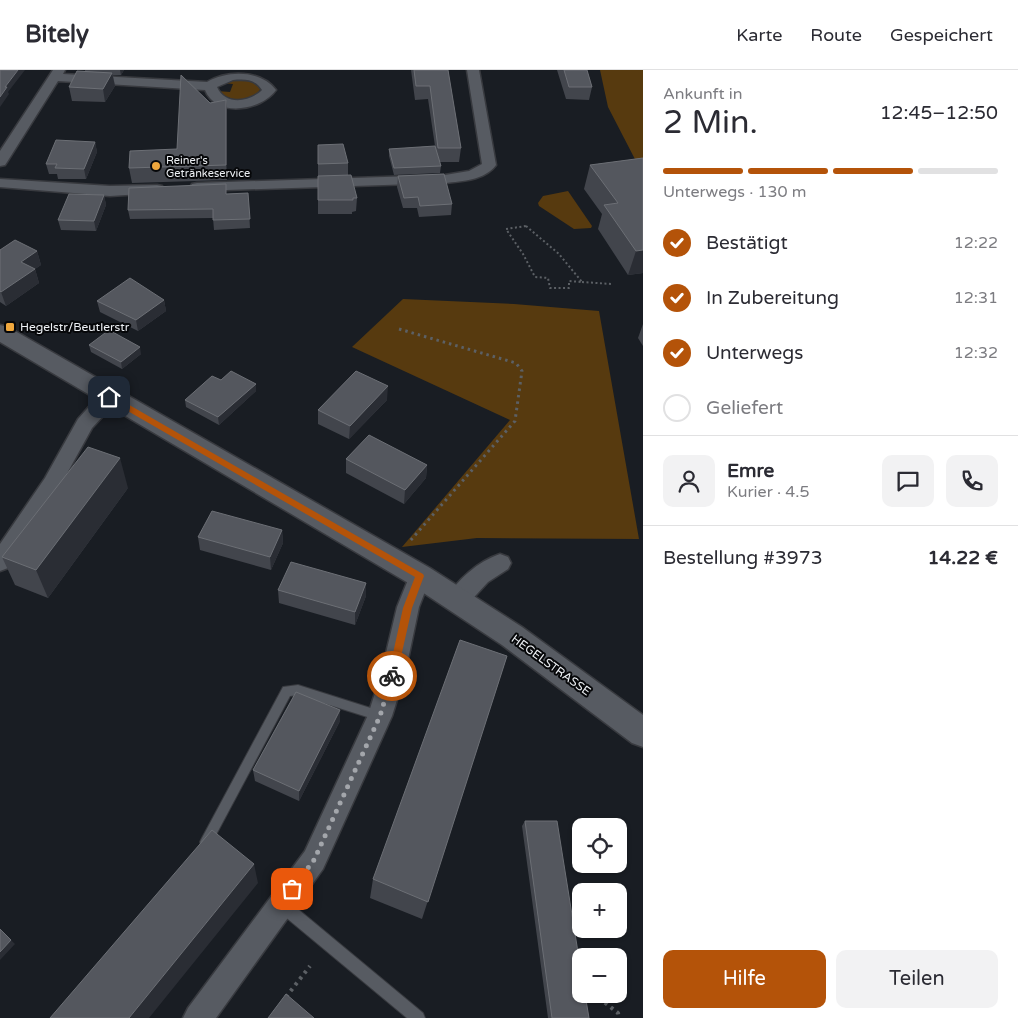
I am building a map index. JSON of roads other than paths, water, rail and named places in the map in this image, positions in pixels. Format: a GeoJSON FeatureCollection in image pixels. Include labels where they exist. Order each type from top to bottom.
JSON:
{"type":"FeatureCollection","features":[{"type":"Feature","properties":{"kind":"street"},"geometry":{"type":"LineString","coordinates":[[0,183],[110,191],[445,179],[471,176],[482,172],[489,165],[472,70]]}},
{"type":"Feature","properties":{"kind":"street"},"geometry":{"type":"LineString","coordinates":[[0,162],[57,74],[210,86]]}},
{"type":"Feature","properties":{"kind":"street","name":"HEGELSTRASSE"},"geometry":{"type":"LineString","coordinates":[[0,332],[420,576],[512,636],[643,733]]}},
{"type":"Feature","properties":{"kind":"street"},"geometry":{"type":"LineString","coordinates":[[0,562],[52,483],[85,424],[109,397]]}},
{"type":"Feature","properties":{"kind":"street"},"geometry":{"type":"LineString","coordinates":[[457,600],[480,576],[500,563]]}},
{"type":"Feature","properties":{"kind":"street"},"geometry":{"type":"LineString","coordinates":[[198,1018],[314,860],[380,716],[393,674],[408,608],[420,576]]}},
{"type":"Feature","properties":{"kind":"lane"},"geometry":{"type":"LineString","coordinates":[[196,853],[209,838],[287,691],[298,690],[380,716]]}},
{"type":"Feature","properties":{"kind":"lane"},"geometry":{"type":"LineString","coordinates":[[281,904],[418,1018]]}},
{"type":"Feature","properties":{"kind":"place","name":"Reiner's Getränkeservice"},"geometry":{"type":"Point","coordinates":[156,166]}},
{"type":"Feature","properties":{"kind":"place","name":"Hegelstr/Beutlerstr"},"geometry":{"type":"Point","coordinates":[10,327]}}]}
